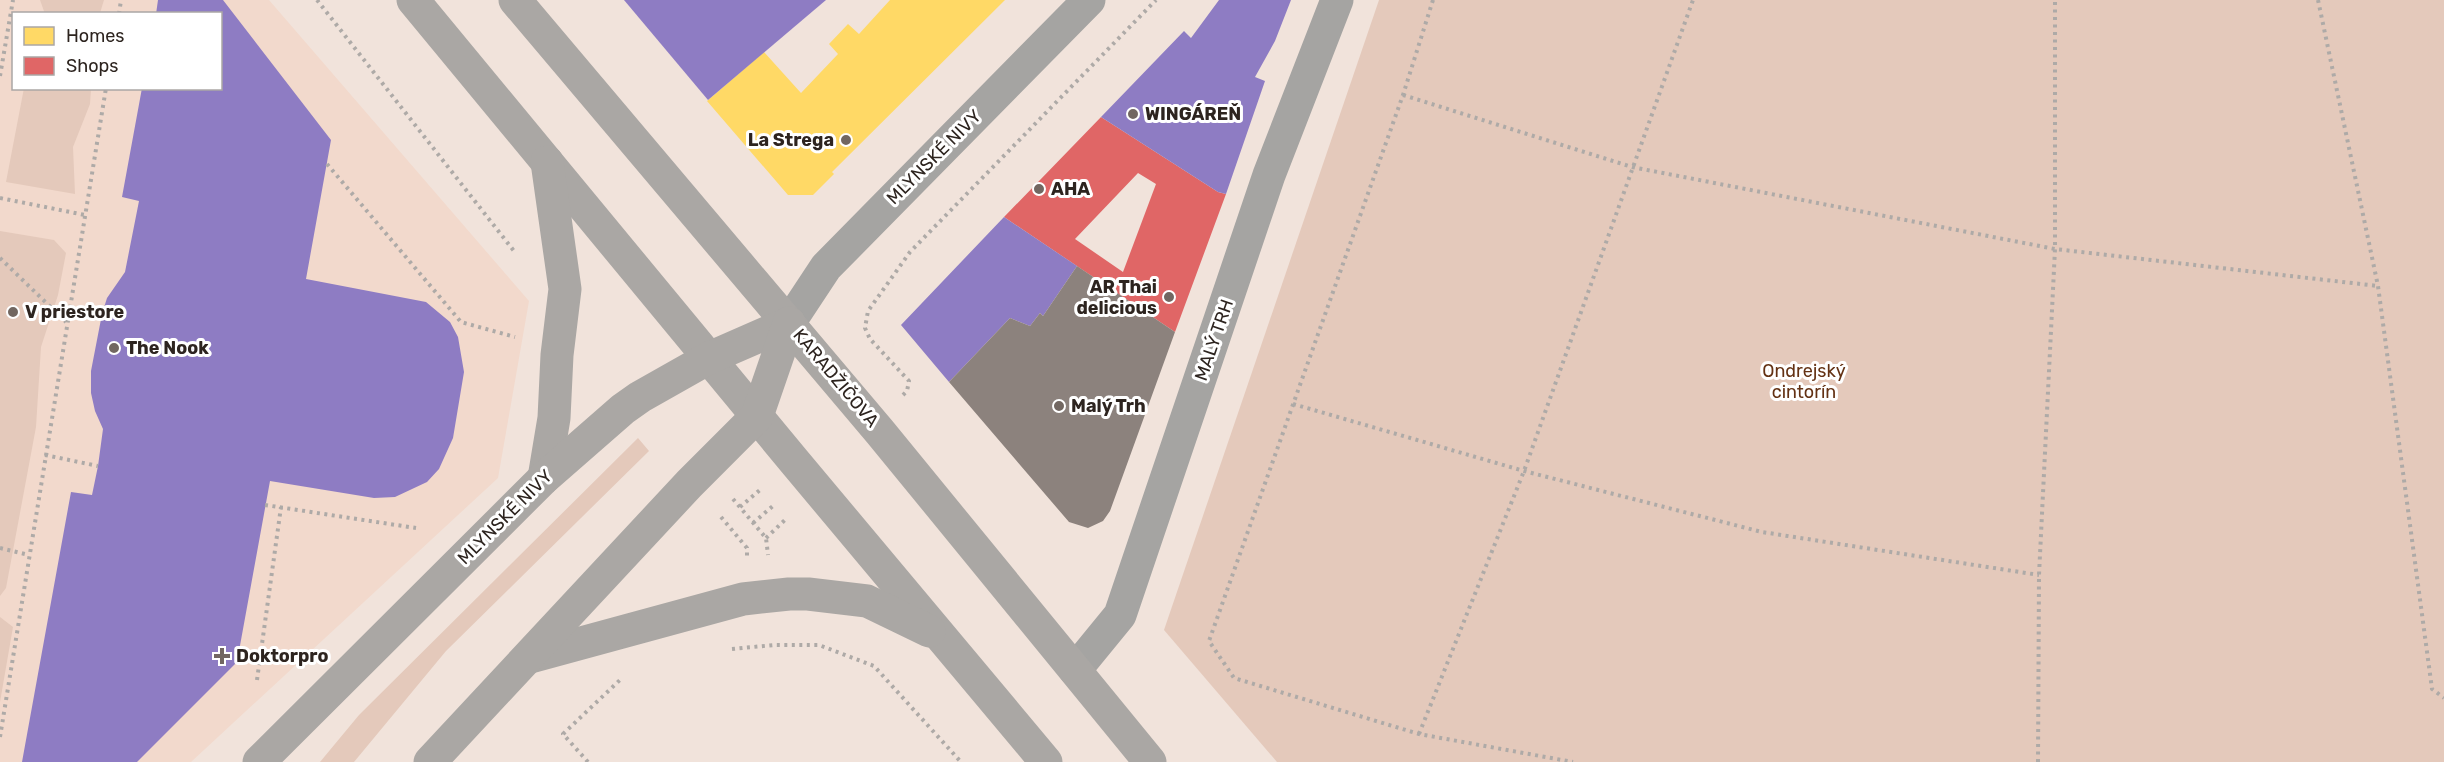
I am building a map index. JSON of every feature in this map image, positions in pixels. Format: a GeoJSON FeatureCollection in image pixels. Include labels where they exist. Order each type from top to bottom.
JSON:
{"type":"FeatureCollection","features":[{"type":"Feature","properties":{"kind":"main road"},"geometry":{"type":"LineString","coordinates":[[413,0],[1046,762]]}},
{"type":"Feature","properties":{"kind":"main road","name":"KARADŽIČOVA"},"geometry":{"type":"LineString","coordinates":[[515,0],[789,323],[1150,762]]}},
{"type":"Feature","properties":{"kind":"main road"},"geometry":{"type":"LineString","coordinates":[[544,478],[554,418],[558,345],[565,290],[547,162]]}},
{"type":"Feature","properties":{"kind":"main road","name":"MLYNSKÉ NIVY"},"geometry":{"type":"LineString","coordinates":[[259,762],[544,478],[623,409],[709,358],[789,323]]}},
{"type":"Feature","properties":{"kind":"main road","name":"MLYNSKÉ NIVY"},"geometry":{"type":"LineString","coordinates":[[430,762],[689,484],[757,416],[789,323]]}},
{"type":"Feature","properties":{"kind":"main road"},"geometry":{"type":"LineString","coordinates":[[530,657],[742,599],[789,594],[867,601],[939,635]]}},
{"type":"Feature","properties":{"kind":"street","name":"MLYNSKÉ NIVY"},"geometry":{"type":"LineString","coordinates":[[789,323],[826,267],[1089,0]]}},
{"type":"Feature","properties":{"kind":"street","name":"MALÝ TRH"},"geometry":{"type":"LineString","coordinates":[[1075,670],[1120,615],[1269,176],[1337,0]]}},
{"type":"Feature","properties":{"kind":"path"},"geometry":{"type":"LineString","coordinates":[[0,76],[13,0]]}},
{"type":"Feature","properties":{"kind":"path"},"geometry":{"type":"LineString","coordinates":[[317,0],[515,252]]}},
{"type":"Feature","properties":{"kind":"path"},"geometry":{"type":"LineString","coordinates":[[902,396],[907,391],[909,381],[870,339],[865,328],[868,311],[918,244],[1156,0]]}},
{"type":"Feature","properties":{"kind":"path"},"geometry":{"type":"LineString","coordinates":[[1433,0],[1403,95],[1209,641],[1234,678],[1419,734],[1573,762]]}},
{"type":"Feature","properties":{"kind":"path"},"geometry":{"type":"LineString","coordinates":[[1419,734],[1524,471],[1692,0]]}},
{"type":"Feature","properties":{"kind":"path"},"geometry":{"type":"LineString","coordinates":[[2038,762],[2039,575],[2055,249],[2055,0]]}},
{"type":"Feature","properties":{"kind":"path"},"geometry":{"type":"LineString","coordinates":[[2318,0],[2378,286],[2433,689],[2444,698]]}},
{"type":"Feature","properties":{"kind":"path"},"geometry":{"type":"LineString","coordinates":[[0,737],[106,90]]}},
{"type":"Feature","properties":{"kind":"path"},"geometry":{"type":"LineString","coordinates":[[1403,95],[1632,167],[2055,249],[2378,286]]}},
{"type":"Feature","properties":{"kind":"path"},"geometry":{"type":"LineString","coordinates":[[327,164],[461,322],[521,339]]}},
{"type":"Feature","properties":{"kind":"path"},"geometry":{"type":"LineString","coordinates":[[0,198],[85,215]]}},
{"type":"Feature","properties":{"kind":"path"},"geometry":{"type":"LineString","coordinates":[[0,258],[67,323]]}},
{"type":"Feature","properties":{"kind":"path"},"geometry":{"type":"LineString","coordinates":[[894,374],[896,366]]}},
{"type":"Feature","properties":{"kind":"path"},"geometry":{"type":"LineString","coordinates":[[1293,404],[1524,471],[1762,532],[2039,575]]}},
{"type":"Feature","properties":{"kind":"path"},"geometry":{"type":"LineString","coordinates":[[45,455],[98,466]]}},
{"type":"Feature","properties":{"kind":"path"},"geometry":{"type":"LineString","coordinates":[[764,486],[738,505],[766,538],[769,562]]}},
{"type":"Feature","properties":{"kind":"path"},"geometry":{"type":"LineString","coordinates":[[753,523],[778,502]]}},
{"type":"Feature","properties":{"kind":"path"},"geometry":{"type":"LineString","coordinates":[[265,505],[416,528]]}},
{"type":"Feature","properties":{"kind":"path"},"geometry":{"type":"LineString","coordinates":[[257,680],[281,507]]}},
{"type":"Feature","properties":{"kind":"path"},"geometry":{"type":"LineString","coordinates":[[766,538],[790,516]]}},
{"type":"Feature","properties":{"kind":"path"},"geometry":{"type":"LineString","coordinates":[[722,517],[747,548],[748,566]]}},
{"type":"Feature","properties":{"kind":"path"},"geometry":{"type":"LineString","coordinates":[[0,548],[29,555]]}},
{"type":"Feature","properties":{"kind":"path"},"geometry":{"type":"LineString","coordinates":[[730,650],[774,645],[819,645],[874,666],[961,762]]}},
{"type":"Feature","properties":{"kind":"path"},"geometry":{"type":"LineString","coordinates":[[588,762],[563,734],[622,678]]}},
{"type":"Feature","properties":{"kind":"shaded area"},"geometry":{"type":"Polygon","coordinates":[[[0,0],[269,0],[529,301],[498,478],[191,762],[0,762],[0,0]]]}},
{"type":"Feature","properties":{"kind":"green space"},"geometry":{"type":"Polygon","coordinates":[[[40,0],[104,0],[100,12],[44,12],[40,0]]]}},
{"type":"Feature","properties":{"kind":"green space","name":"Ondrejský cintorín"},"geometry":{"type":"Polygon","coordinates":[[[1379,0],[2444,0],[2444,762],[1277,762],[1164,630],[1379,0]]]}},
{"type":"Feature","properties":{"kind":"green space"},"geometry":{"type":"Polygon","coordinates":[[[24,90],[91,90],[90,104],[73,147],[75,194],[6,182],[24,90]]]}},
{"type":"Feature","properties":{"kind":"green space"},"geometry":{"type":"Polygon","coordinates":[[[0,231],[54,240],[66,253],[58,295],[41,347],[36,427],[6,588],[0,596],[0,231]]]}},
{"type":"Feature","properties":{"kind":"green space"},"geometry":{"type":"Polygon","coordinates":[[[638,438],[649,451],[446,651],[354,762],[320,762],[359,715],[638,438]]]}},
{"type":"Feature","properties":{"kind":"green space"},"geometry":{"type":"Polygon","coordinates":[[[0,617],[13,627],[0,702],[0,617]]]}},
{"type":"Feature","properties":{"kind":"building: Homes"},"geometry":{"type":"Polygon","coordinates":[[[890,0],[1005,0],[832,172],[834,174],[813,195],[788,195],[707,101],[764,52],[801,93],[838,54],[829,44],[848,24],[859,34],[890,0]]]}},
{"type":"Feature","properties":{"kind":"building: Shops"},"geometry":{"type":"Polygon","coordinates":[[[1101,117],[1218,192],[1226,194],[1175,332],[1004,217],[1101,117]],[[1138,173],[1075,239],[1123,272],[1156,184],[1138,173]]]}},
{"type":"Feature","properties":{"kind":"building: Offices"},"geometry":{"type":"Polygon","coordinates":[[[158,0],[223,0],[331,140],[306,279],[426,302],[450,322],[458,337],[464,372],[453,438],[439,469],[427,482],[395,497],[374,498],[270,481],[237,662],[137,762],[22,762],[71,492],[92,495],[98,466],[103,429],[95,411],[91,393],[91,371],[107,298],[125,272],[139,201],[122,197],[142,90],[222,90],[222,12],[156,12],[158,0]]]}},
{"type":"Feature","properties":{"kind":"building: Offices"},"geometry":{"type":"Polygon","coordinates":[[[624,0],[826,0],[708,100],[624,0]]]}},
{"type":"Feature","properties":{"kind":"building: Offices"},"geometry":{"type":"Polygon","coordinates":[[[1219,0],[1291,0],[1275,41],[1255,77],[1265,81],[1226,194],[1218,192],[1101,117],[1184,31],[1191,38],[1219,0]]]}},
{"type":"Feature","properties":{"kind":"building: Offices"},"geometry":{"type":"Polygon","coordinates":[[[1004,217],[1077,266],[1043,316],[1040,313],[1030,326],[1010,318],[949,382],[901,325],[1004,217]]]}},
{"type":"Feature","properties":{"kind":"building: Other","name":"Malý Trh"},"geometry":{"type":"Polygon","coordinates":[[[1077,266],[1175,332],[1110,511],[1103,521],[1088,528],[1069,522],[949,382],[1010,318],[1030,326],[1040,313],[1043,316],[1077,266]]]}},
{"type":"Feature","properties":{"kind":"place","name":"WINGÁREŇ"},"geometry":{"type":"Point","coordinates":[1133,114]}},
{"type":"Feature","properties":{"kind":"place","name":"La Strega"},"geometry":{"type":"Point","coordinates":[846,140]}},
{"type":"Feature","properties":{"kind":"place","name":"AHA"},"geometry":{"type":"Point","coordinates":[1039,189]}},
{"type":"Feature","properties":{"kind":"place","name":"AR Thai delicious"},"geometry":{"type":"Point","coordinates":[1169,297]}},
{"type":"Feature","properties":{"kind":"place","name":"V priestore"},"geometry":{"type":"Point","coordinates":[13,312]}},
{"type":"Feature","properties":{"kind":"place","name":"The Nook"},"geometry":{"type":"Point","coordinates":[114,348]}},
{"type":"Feature","properties":{"kind":"place","name":"Malý Trh"},"geometry":{"type":"Point","coordinates":[1059,406]}},
{"type":"Feature","properties":{"kind":"place","name":"Doktorpro"},"geometry":{"type":"Point","coordinates":[222,656]}}]}
